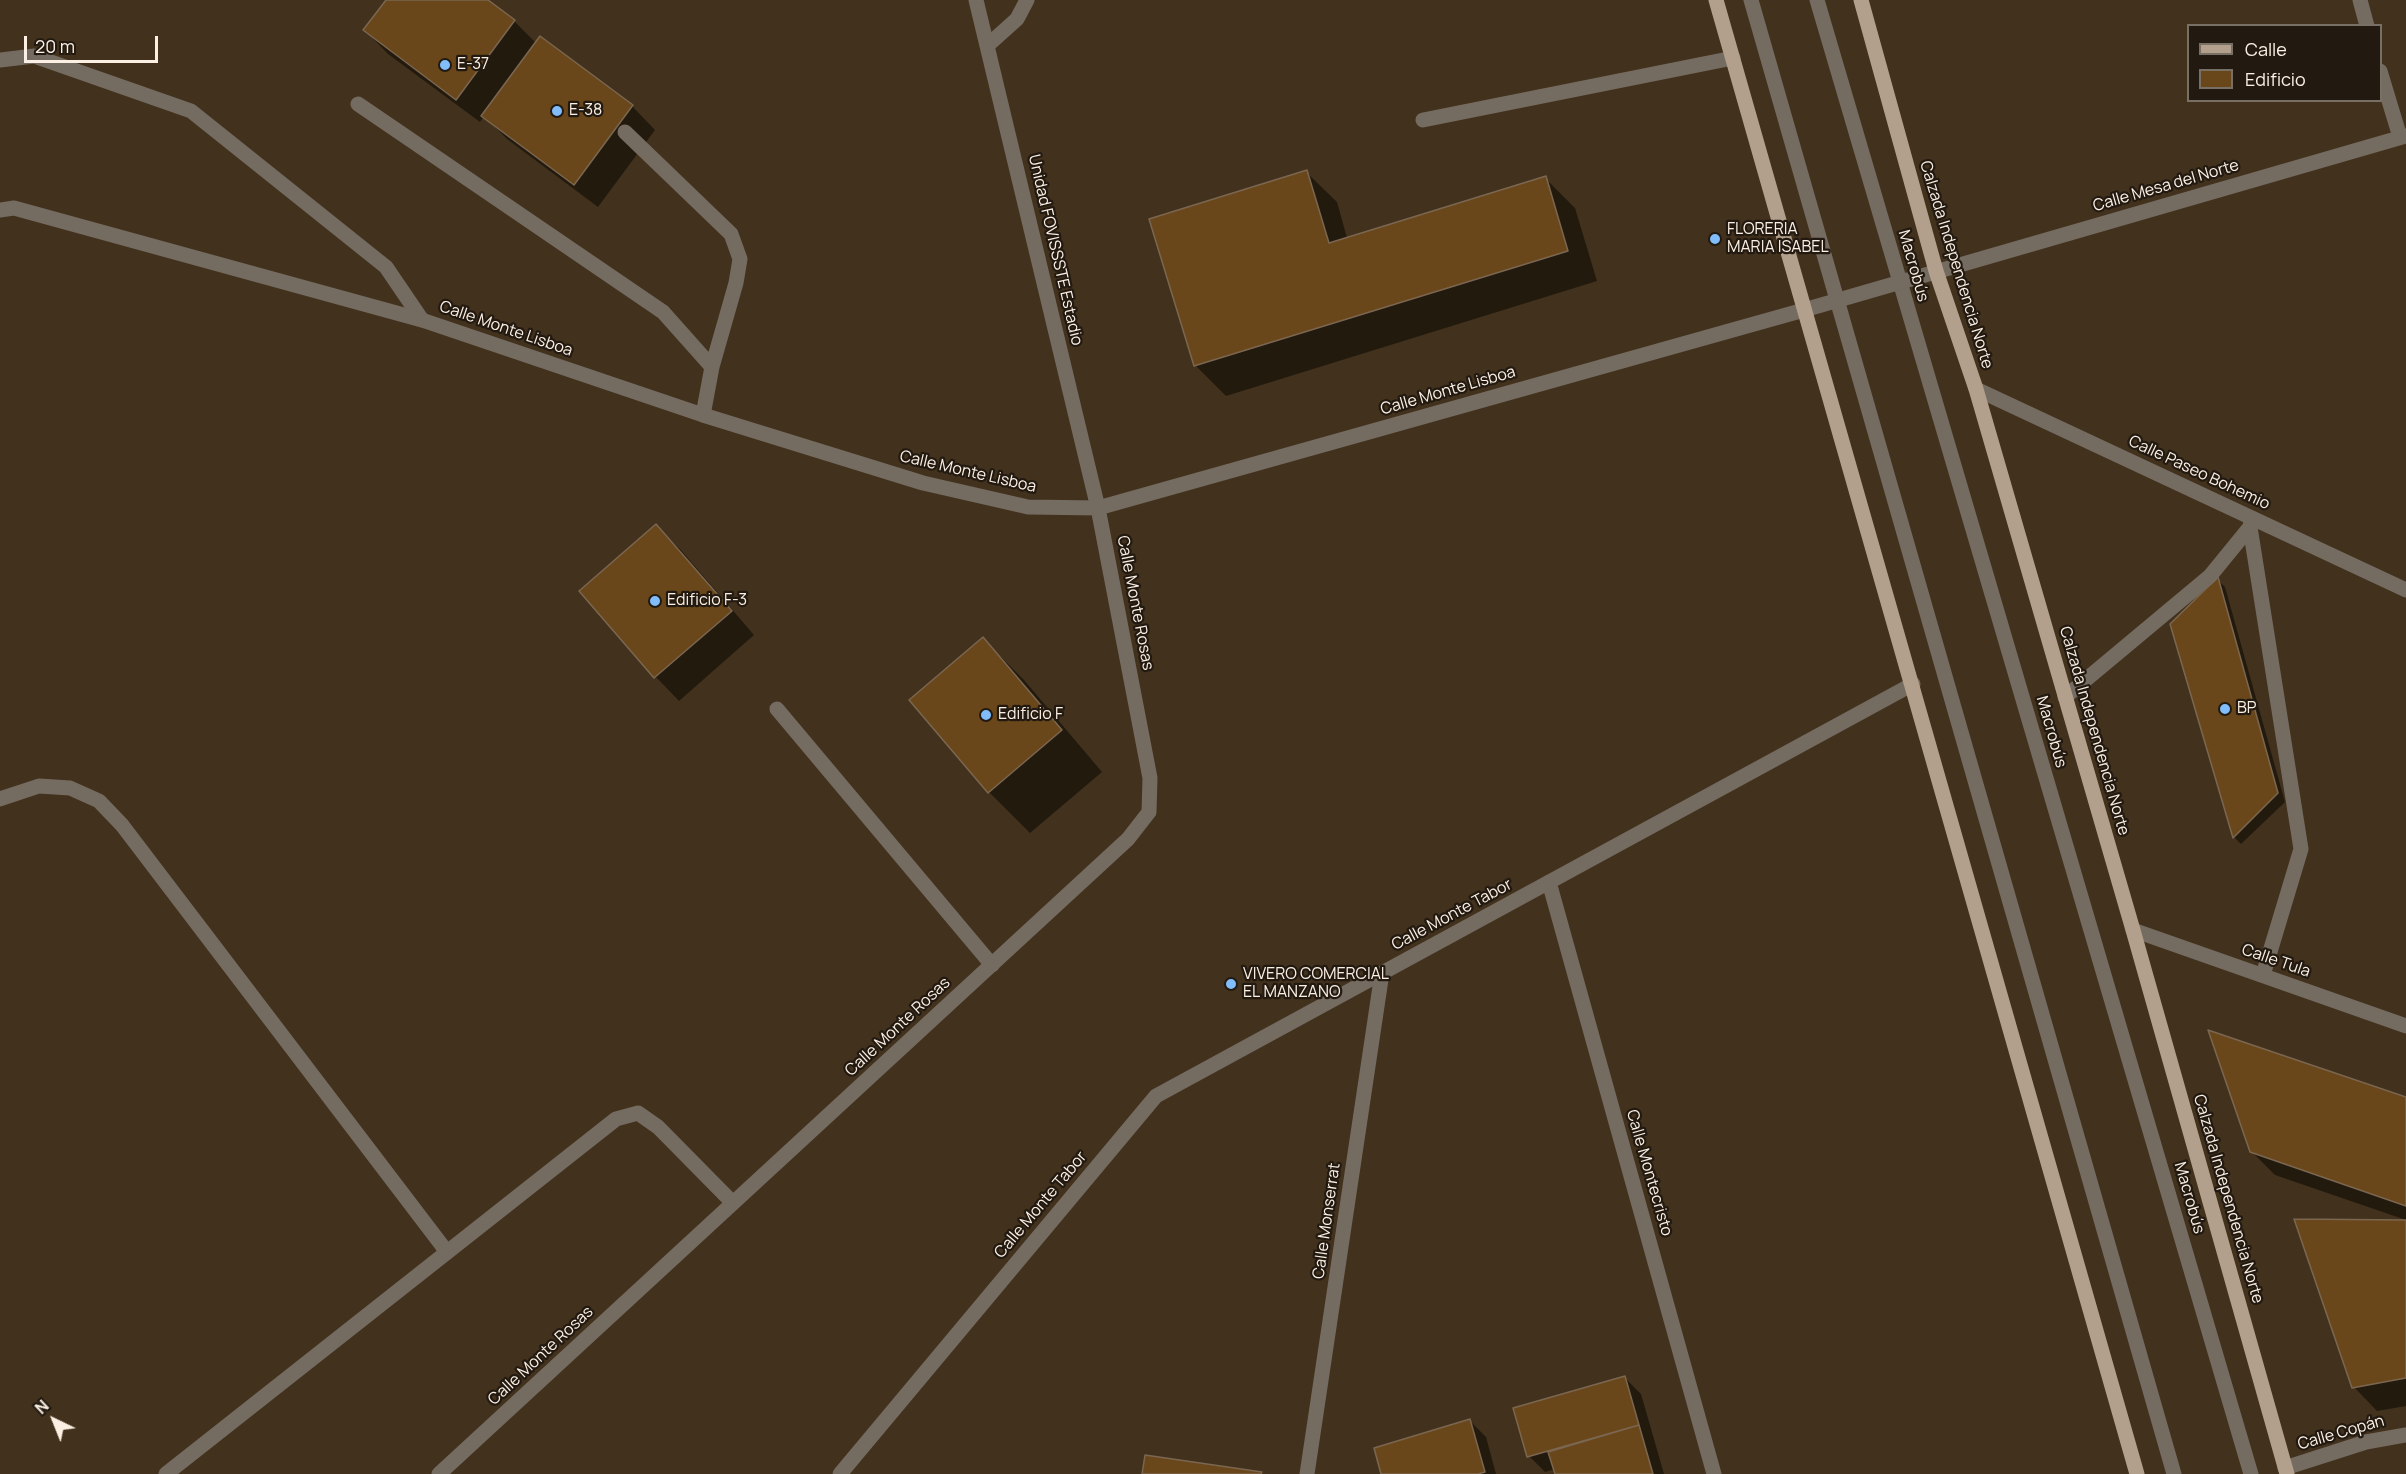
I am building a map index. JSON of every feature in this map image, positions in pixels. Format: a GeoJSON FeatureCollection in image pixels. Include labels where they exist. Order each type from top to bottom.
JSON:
{"type":"FeatureCollection","features":[{"type":"Feature","properties":{"kind":"main road"},"geometry":{"type":"LineString","coordinates":[[1716,0],[2137,1474]]}},
{"type":"Feature","properties":{"kind":"main road","name":"Calzada Independencia Norte"},"geometry":{"type":"LineString","coordinates":[[1861,0],[1936,271],[1976,389],[2133,930],[2286,1471]]}},
{"type":"Feature","properties":{"kind":"street","name":"Unidad FOVISSSTE Estadio"},"geometry":{"type":"LineString","coordinates":[[976,0],[1098,508]]}},
{"type":"Feature","properties":{"kind":"street"},"geometry":{"type":"LineString","coordinates":[[988,45],[1017,19],[1027,0]]}},
{"type":"Feature","properties":{"kind":"street"},"geometry":{"type":"LineString","coordinates":[[1751,0],[2174,1474]]}},
{"type":"Feature","properties":{"kind":"street","name":"Macrobús"},"geometry":{"type":"LineString","coordinates":[[1817,0],[2251,1474]]}},
{"type":"Feature","properties":{"kind":"street"},"geometry":{"type":"LineString","coordinates":[[2360,0],[2366,24]]}},
{"type":"Feature","properties":{"kind":"street"},"geometry":{"type":"LineString","coordinates":[[0,60],[34,56],[191,111],[386,267],[422,320]]}},
{"type":"Feature","properties":{"kind":"street"},"geometry":{"type":"LineString","coordinates":[[1423,120],[1734,58]]}},
{"type":"Feature","properties":{"kind":"street"},"geometry":{"type":"LineString","coordinates":[[2382,77],[2403,136]]}},
{"type":"Feature","properties":{"kind":"street"},"geometry":{"type":"LineString","coordinates":[[358,104],[663,312],[712,367]]}},
{"type":"Feature","properties":{"kind":"street"},"geometry":{"type":"LineString","coordinates":[[625,132],[731,234],[740,259],[702,415]]}},
{"type":"Feature","properties":{"kind":"street","name":"Calle Mesa del Norte"},"geometry":{"type":"LineString","coordinates":[[1936,271],[2403,136]]}},
{"type":"Feature","properties":{"kind":"street","name":"Calle Monte Lisboa"},"geometry":{"type":"LineString","coordinates":[[0,210],[14,208],[422,320],[702,415],[923,483],[1028,507],[1098,508],[1837,301],[1936,271]]}},
{"type":"Feature","properties":{"kind":"street","name":"Calle Paseo Bohemio"},"geometry":{"type":"LineString","coordinates":[[1976,389],[2251,523],[2406,590]]}},
{"type":"Feature","properties":{"kind":"street","name":"Calle Monte Rosas"},"geometry":{"type":"LineString","coordinates":[[440,1474],[1128,839],[1149,812],[1150,778],[1098,508]]}},
{"type":"Feature","properties":{"kind":"street"},"geometry":{"type":"LineString","coordinates":[[2065,697],[2210,576],[2251,523]]}},
{"type":"Feature","properties":{"kind":"street"},"geometry":{"type":"LineString","coordinates":[[2251,523],[2301,849],[2264,975]]}},
{"type":"Feature","properties":{"kind":"street","name":"Calle Monte Tabor"},"geometry":{"type":"LineString","coordinates":[[840,1474],[1156,1096],[1913,684]]}},
{"type":"Feature","properties":{"kind":"street"},"geometry":{"type":"LineString","coordinates":[[777,709],[992,965]]}},
{"type":"Feature","properties":{"kind":"street"},"geometry":{"type":"LineString","coordinates":[[0,799],[39,786],[70,788],[99,801],[122,825],[447,1252]]}},
{"type":"Feature","properties":{"kind":"street","name":"Calle Montecristo"},"geometry":{"type":"LineString","coordinates":[[1549,882],[1714,1474]]}},
{"type":"Feature","properties":{"kind":"street","name":"Calle Tula"},"geometry":{"type":"LineString","coordinates":[[2133,930],[2406,1026]]}},
{"type":"Feature","properties":{"kind":"street","name":"Calle Monserrat"},"geometry":{"type":"LineString","coordinates":[[1308,1474],[1382,973]]}},
{"type":"Feature","properties":{"kind":"street"},"geometry":{"type":"LineString","coordinates":[[166,1474],[616,1119],[638,1113],[658,1127],[733,1203]]}},
{"type":"Feature","properties":{"kind":"street","name":"Calle Copán"},"geometry":{"type":"LineString","coordinates":[[2286,1471],[2366,1442],[2406,1435]]}},
{"type":"Feature","properties":{"kind":"building","name":"E-37"},"geometry":{"type":"Polygon","coordinates":[[[386,0],[488,0],[515,20],[456,100],[363,30],[386,0]]]}},
{"type":"Feature","properties":{"kind":"building","name":"E-38"},"geometry":{"type":"Polygon","coordinates":[[[540,36],[633,105],[574,185],[481,116],[540,36]]]}},
{"type":"Feature","properties":{"kind":"building"},"geometry":{"type":"Polygon","coordinates":[[[1307,170],[1329,243],[1546,176],[1568,251],[1194,366],[1149,219],[1307,170]]]}},
{"type":"Feature","properties":{"kind":"building","name":"Edificio F-3"},"geometry":{"type":"Polygon","coordinates":[[[656,524],[732,611],[654,678],[579,591],[656,524]]]}},
{"type":"Feature","properties":{"kind":"building","name":"BP"},"geometry":{"type":"Polygon","coordinates":[[[2218,577],[2278,793],[2233,838],[2170,624],[2218,577]]]}},
{"type":"Feature","properties":{"kind":"building","name":"Edificio F"},"geometry":{"type":"Polygon","coordinates":[[[983,637],[1062,730],[988,793],[909,700],[983,637]]]}},
{"type":"Feature","properties":{"kind":"building"},"geometry":{"type":"Polygon","coordinates":[[[2208,1030],[2406,1097],[2406,1206],[2250,1152],[2208,1030]]]}},
{"type":"Feature","properties":{"kind":"building"},"geometry":{"type":"Polygon","coordinates":[[[2294,1219],[2406,1220],[2406,1378],[2352,1388],[2294,1219]]]}},
{"type":"Feature","properties":{"kind":"building"},"geometry":{"type":"Polygon","coordinates":[[[1625,1376],[1639,1425],[1527,1457],[1513,1408],[1625,1376]]]}},
{"type":"Feature","properties":{"kind":"building"},"geometry":{"type":"Polygon","coordinates":[[[1470,1419],[1485,1472],[1478,1474],[1381,1474],[1374,1448],[1470,1419]]]}},
{"type":"Feature","properties":{"kind":"building"},"geometry":{"type":"Polygon","coordinates":[[[1639,1425],[1653,1474],[1555,1474],[1548,1452],[1639,1425]]]}},
{"type":"Feature","properties":{"kind":"building"},"geometry":{"type":"Polygon","coordinates":[[[1145,1455],[1262,1472],[1261,1474],[1142,1474],[1145,1455]]]}},
{"type":"Feature","properties":{"kind":"place","name":"E-37"},"geometry":{"type":"Point","coordinates":[445,65]}},
{"type":"Feature","properties":{"kind":"place","name":"E-38"},"geometry":{"type":"Point","coordinates":[557,111]}},
{"type":"Feature","properties":{"kind":"place","name":"FLORERIA MARIA ISABEL"},"geometry":{"type":"Point","coordinates":[1715,239]}},
{"type":"Feature","properties":{"kind":"place","name":"Edificio F-3"},"geometry":{"type":"Point","coordinates":[655,601]}},
{"type":"Feature","properties":{"kind":"place","name":"BP"},"geometry":{"type":"Point","coordinates":[2225,709]}},
{"type":"Feature","properties":{"kind":"place","name":"Edificio F"},"geometry":{"type":"Point","coordinates":[986,715]}},
{"type":"Feature","properties":{"kind":"place","name":"VIVERO COMERCIAL EL MANZANO"},"geometry":{"type":"Point","coordinates":[1231,984]}}]}
